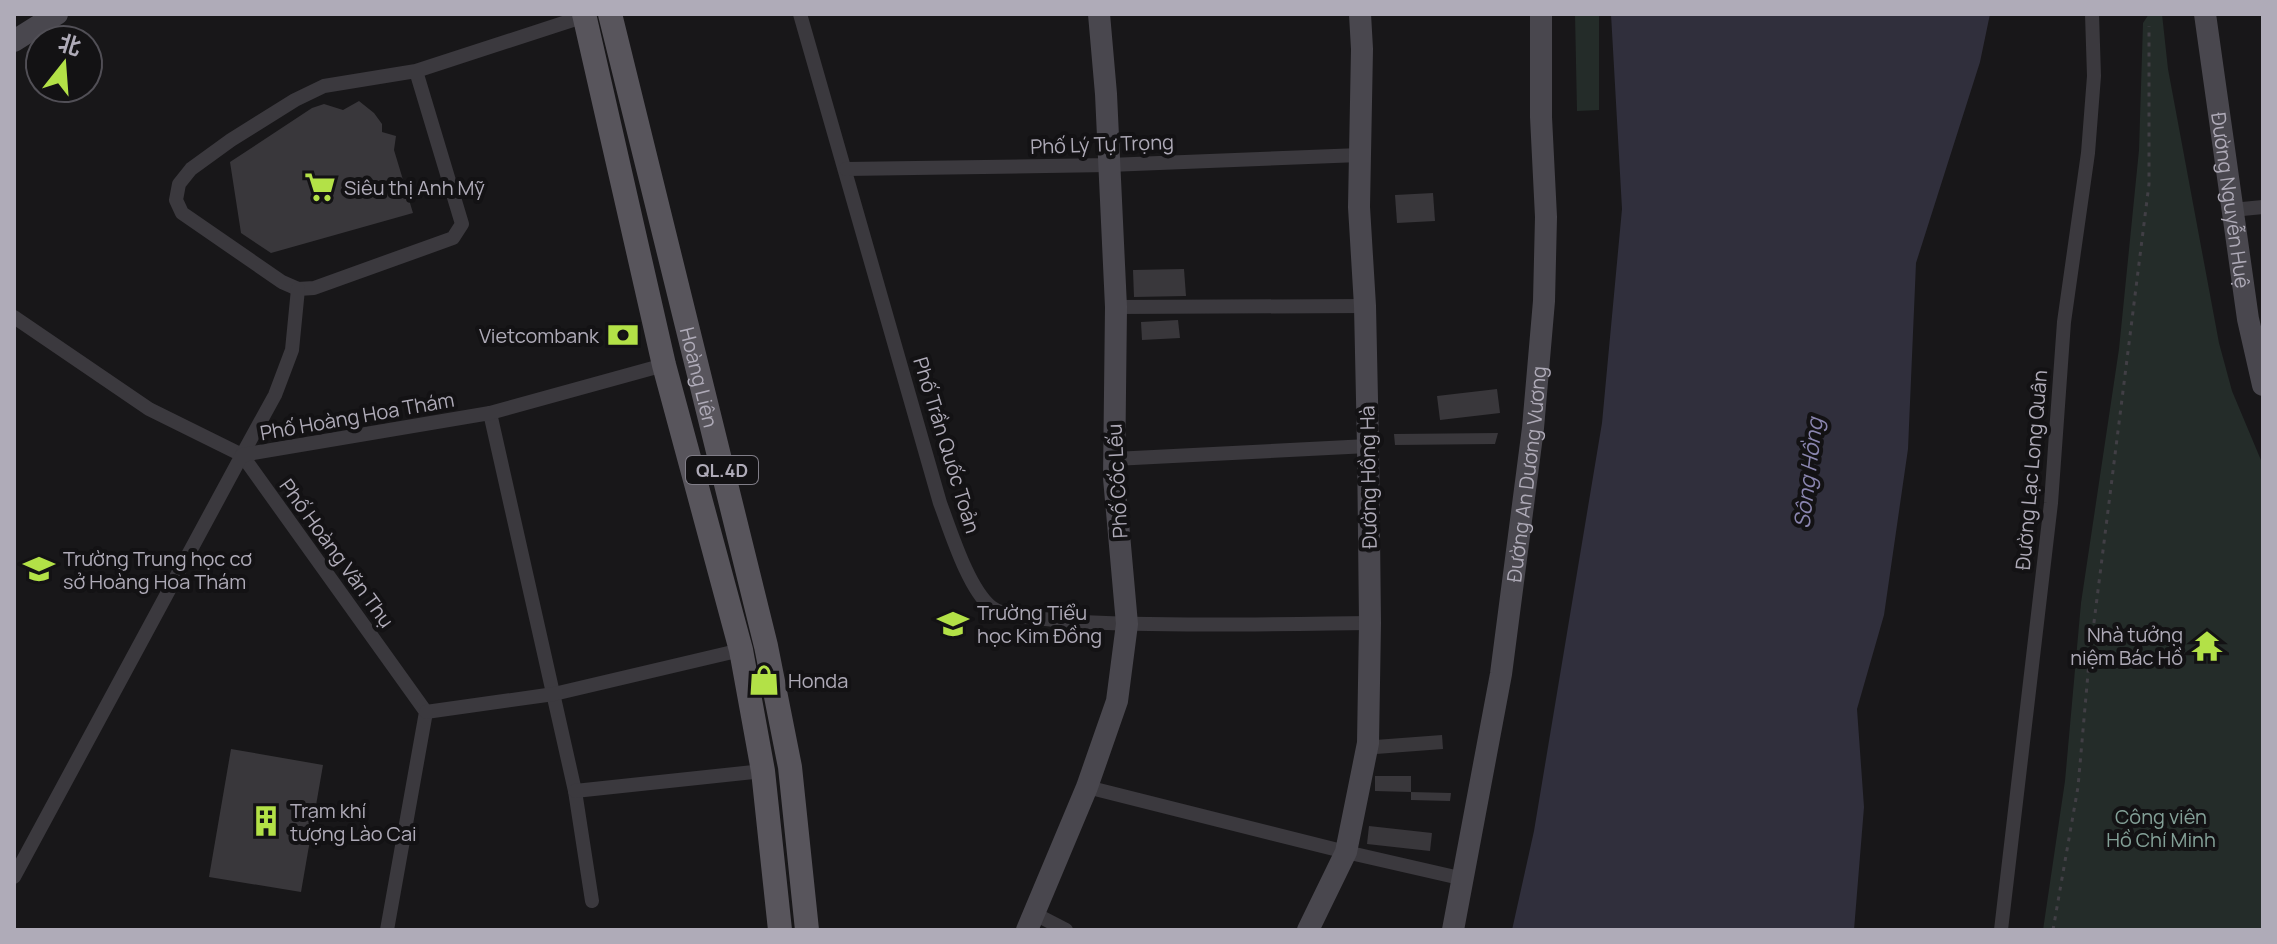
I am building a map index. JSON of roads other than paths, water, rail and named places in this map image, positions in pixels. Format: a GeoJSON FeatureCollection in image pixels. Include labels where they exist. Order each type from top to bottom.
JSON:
{"type":"FeatureCollection","features":[{"type":"Feature","properties":{"kind":"main road","name":"Hoàng Liên"},"geometry":{"type":"LineString","coordinates":[[610,14],[766,646],[790,767],[807,930]]}},
{"type":"Feature","properties":{"kind":"main road","name":"Hoàng Liên"},"geometry":{"type":"LineString","coordinates":[[587,15],[664,365],[741,650],[763,771],[780,930]]}},
{"type":"Feature","properties":{"kind":"main road"},"geometry":{"type":"LineString","coordinates":[[664,365],[694,357]]}},
{"type":"Feature","properties":{"kind":"main road"},"geometry":{"type":"LineString","coordinates":[[741,650],[766,646]]}},
{"type":"Feature","properties":{"kind":"street"},"geometry":{"type":"LineString","coordinates":[[14,41],[57,14]]}},
{"type":"Feature","properties":{"kind":"street","name":"Phố Trần Quốc Toản"},"geometry":{"type":"LineString","coordinates":[[800,14],[940,503],[970,577],[992,607],[1007,614],[1127,624],[1370,623]]}},
{"type":"Feature","properties":{"kind":"street","name":"Phố Cốc Lếu"},"geometry":{"type":"LineString","coordinates":[[1031,922],[1087,787],[1117,701],[1127,624],[1114,459],[1116,307],[1099,14]]}},
{"type":"Feature","properties":{"kind":"street","name":"Đường Hồng Hà"},"geometry":{"type":"LineString","coordinates":[[1308,930],[1346,852],[1368,743],[1370,623],[1365,306],[1359,207],[1360,14]]}},
{"type":"Feature","properties":{"kind":"street","name":"Đường An Dương Vương"},"geometry":{"type":"LineString","coordinates":[[1453,930],[1501,674],[1533,428],[1544,301],[1546,231],[1541,14]]}},
{"type":"Feature","properties":{"kind":"street","name":"Đường Lạc Long Quân"},"geometry":{"type":"LineString","coordinates":[[2001,930],[2051,503],[2064,322],[2088,153],[2094,76],[2092,14]]}},
{"type":"Feature","properties":{"kind":"street","name":"Đường Nguyễn Huệ"},"geometry":{"type":"LineString","coordinates":[[2205,14],[2248,319],[2263,385]]}},
{"type":"Feature","properties":{"kind":"street"},"geometry":{"type":"LineString","coordinates":[[416,71],[462,224],[458,232],[441,244],[314,288],[298,289],[282,282],[182,213],[176,200],[179,184],[191,169],[231,140],[314,91],[357,79],[416,71],[587,15]]}},
{"type":"Feature","properties":{"kind":"street","name":"Phố Lý Tự Trọng"},"geometry":{"type":"LineString","coordinates":[[846,169],[1109,165],[1360,155]]}},
{"type":"Feature","properties":{"kind":"street"},"geometry":{"type":"LineString","coordinates":[[2232,210],[2263,207]]}},
{"type":"Feature","properties":{"kind":"street"},"geometry":{"type":"LineString","coordinates":[[242,455],[275,395],[292,350],[298,289]]}},
{"type":"Feature","properties":{"kind":"street"},"geometry":{"type":"LineString","coordinates":[[1116,307],[1365,306]]}},
{"type":"Feature","properties":{"kind":"street","name":"Phố Hoàng Văn Thụ"},"geometry":{"type":"LineString","coordinates":[[14,317],[149,409],[242,455],[426,712]]}},
{"type":"Feature","properties":{"kind":"street","name":"Phố Hoàng Hoa Thám"},"geometry":{"type":"LineString","coordinates":[[14,877],[242,455],[490,413],[664,365]]}},
{"type":"Feature","properties":{"kind":"street"},"geometry":{"type":"LineString","coordinates":[[490,413],[575,791],[592,901]]}},
{"type":"Feature","properties":{"kind":"street"},"geometry":{"type":"LineString","coordinates":[[1114,459],[1368,446]]}},
{"type":"Feature","properties":{"kind":"street"},"geometry":{"type":"LineString","coordinates":[[387,930],[426,712],[554,694],[741,650]]}},
{"type":"Feature","properties":{"kind":"street"},"geometry":{"type":"LineString","coordinates":[[575,791],[763,771]]}},
{"type":"Feature","properties":{"kind":"street"},"geometry":{"type":"LineString","coordinates":[[1087,787],[1464,879]]}},
{"type":"Feature","properties":{"kind":"street"},"geometry":{"type":"LineString","coordinates":[[1031,922],[1066,930]]}},
{"type":"Feature","properties":{"kind":"water","name":"Sông Hồng"},"geometry":{"type":"Polygon","coordinates":[[[1611,14],[1990,14],[1980,62],[1916,263],[1908,449],[1884,615],[1857,709],[1864,807],[1854,930],[1512,930],[1534,831],[1602,423],[1622,209],[1611,14]]]}},
{"type":"Feature","properties":{"kind":"place","name":"Siêu thị Anh Mỹ"},"geometry":{"type":"Point","coordinates":[320,187]}},
{"type":"Feature","properties":{"kind":"place","name":"Vietcombank"},"geometry":{"type":"Point","coordinates":[623,335]}},
{"type":"Feature","properties":{"kind":"place","name":"Trường Trung học cơ sở Hoàng Hoa Thám"},"geometry":{"type":"Point","coordinates":[39,569]}},
{"type":"Feature","properties":{"kind":"place","name":"Trường Tiểu học Kim Đồng"},"geometry":{"type":"Point","coordinates":[953,624]}},
{"type":"Feature","properties":{"kind":"place","name":"Nhà tưởng niệm Bác Hồ"},"geometry":{"type":"Point","coordinates":[2207,646]}},
{"type":"Feature","properties":{"kind":"place","name":"Honda"},"geometry":{"type":"Point","coordinates":[764,680]}},
{"type":"Feature","properties":{"kind":"place","name":"Trạm khí tượng Lào Cai"},"geometry":{"type":"Point","coordinates":[266,821]}},
{"type":"Feature","properties":{"kind":"park label","name":"Công viên Hồ Chí Minh"},"geometry":{"type":"Point","coordinates":[2161,828]}}]}
